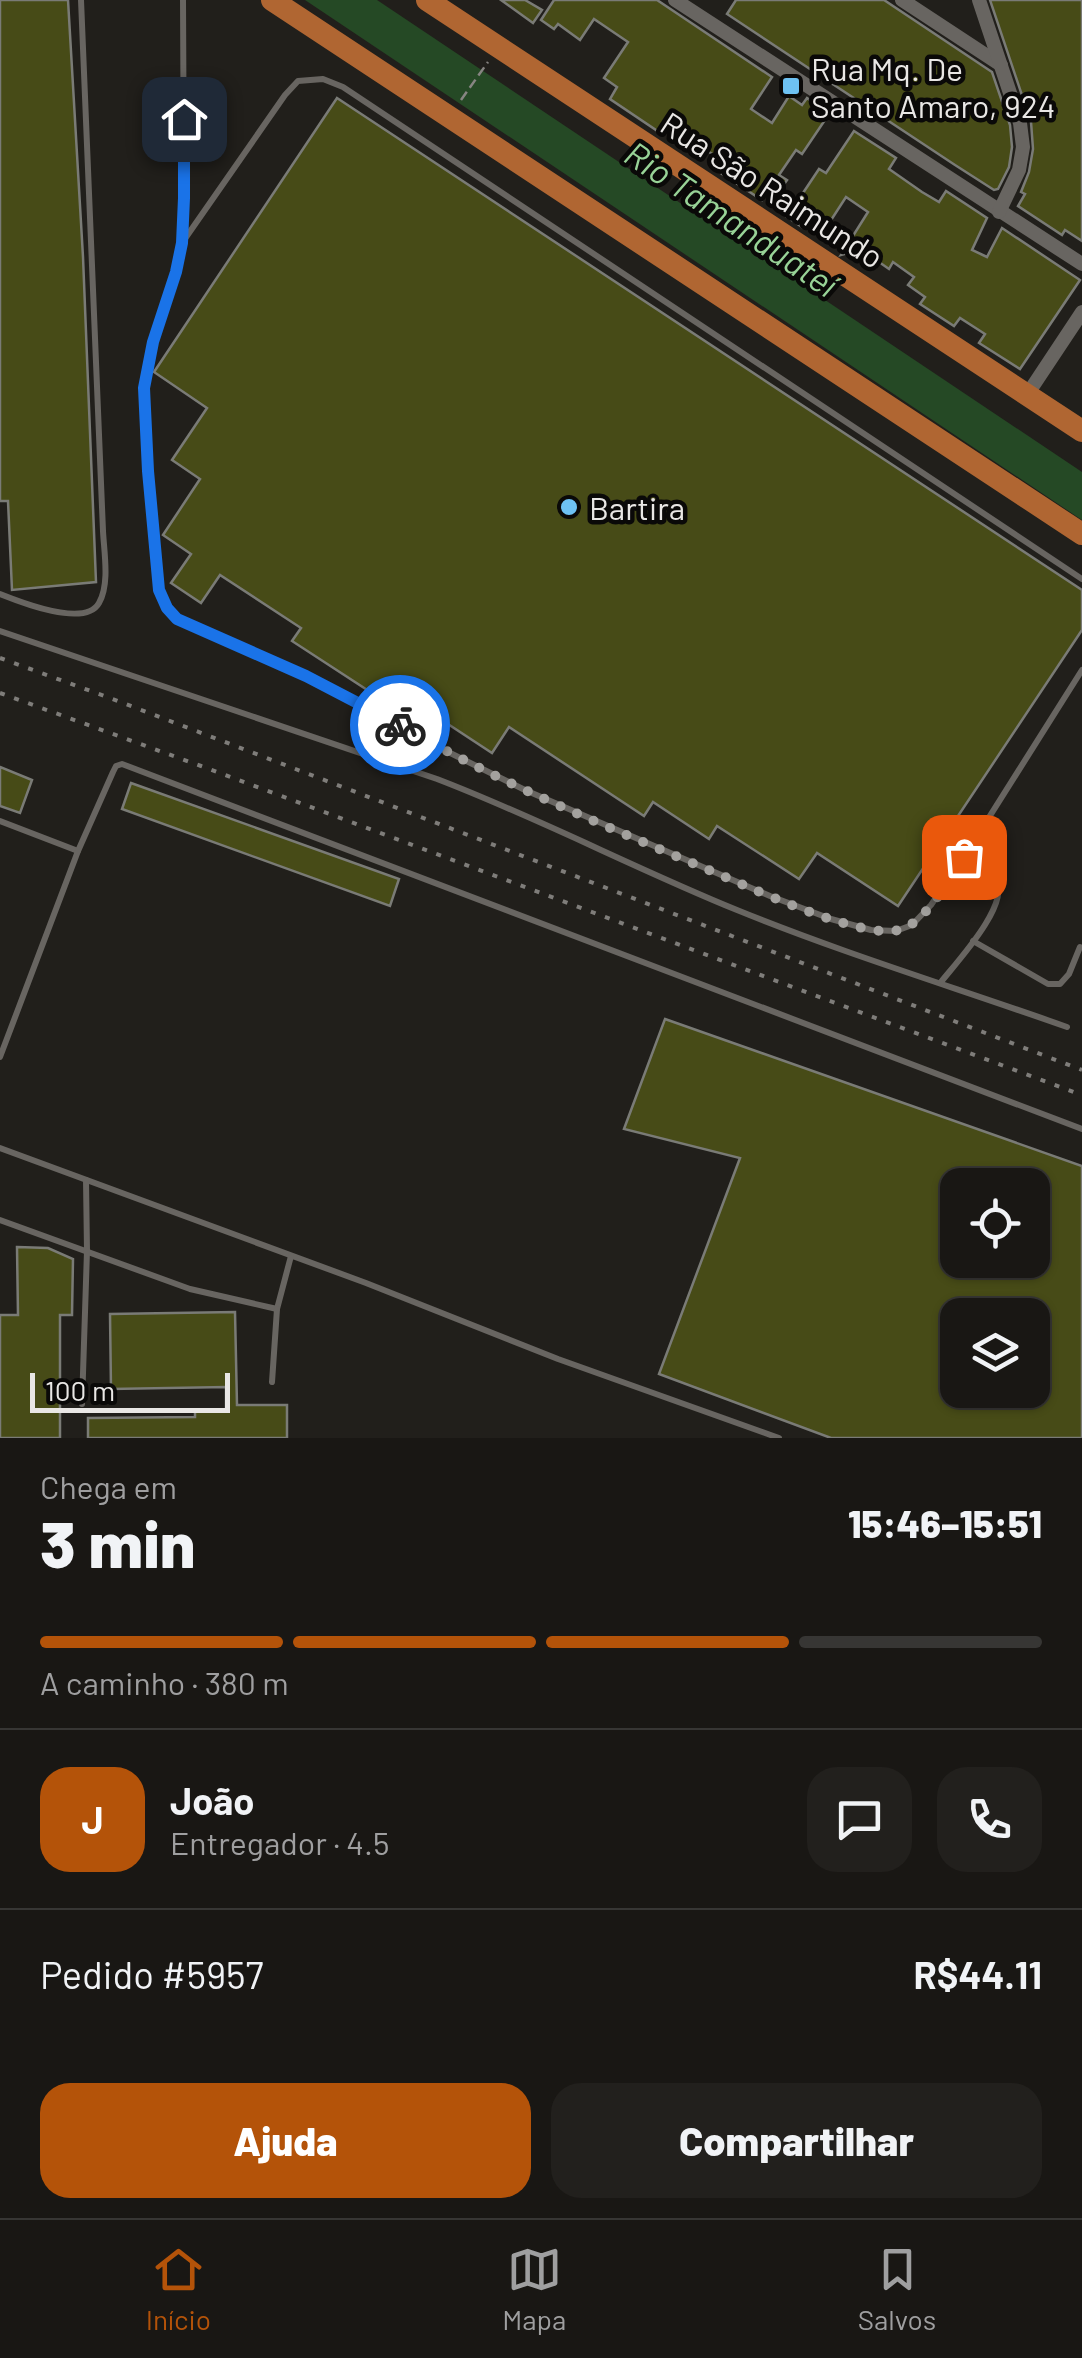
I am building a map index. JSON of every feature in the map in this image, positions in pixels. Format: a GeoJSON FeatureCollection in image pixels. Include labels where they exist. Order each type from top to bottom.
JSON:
{"type":"FeatureCollection","features":[{"type":"Feature","properties":{"kind":"highway"},"geometry":{"type":"LineString","coordinates":[[272,0],[1082,534]]}},
{"type":"Feature","properties":{"kind":"highway","name":"Rua São Raimundo"},"geometry":{"type":"LineString","coordinates":[[427,0],[1082,432]]}},
{"type":"Feature","properties":{"kind":"street"},"geometry":{"type":"LineString","coordinates":[[674,0],[1082,264]]}},
{"type":"Feature","properties":{"kind":"street"},"geometry":{"type":"LineString","coordinates":[[902,0],[1001,65]]}},
{"type":"Feature","properties":{"kind":"street"},"geometry":{"type":"LineString","coordinates":[[979,0],[1020,123],[1024,147],[1019,170],[999,212]]}},
{"type":"Feature","properties":{"kind":"street"},"geometry":{"type":"LineString","coordinates":[[1027,395],[1082,312]]}},
{"type":"Feature","properties":{"kind":"lane"},"geometry":{"type":"LineString","coordinates":[[0,594],[26,604],[83,614],[94,610],[101,600],[103,531],[80,0]]}},
{"type":"Feature","properties":{"kind":"lane"},"geometry":{"type":"LineString","coordinates":[[183,0],[182,243],[144,388],[159,590],[177,619],[332,689],[525,790],[753,889],[870,930],[896,931],[912,925],[931,905],[1082,670]]}},
{"type":"Feature","properties":{"kind":"lane"},"geometry":{"type":"LineString","coordinates":[[182,243],[298,80],[324,78],[343,86],[1082,579]]}},
{"type":"Feature","properties":{"kind":"lane"},"geometry":{"type":"LineString","coordinates":[[0,630],[437,779],[779,927],[1067,1026]]}},
{"type":"Feature","properties":{"kind":"lane"},"geometry":{"type":"LineString","coordinates":[[0,1057],[78,850],[112,772],[122,764],[1082,1129]]}},
{"type":"Feature","properties":{"kind":"lane"},"geometry":{"type":"LineString","coordinates":[[0,821],[78,850]]}},
{"type":"Feature","properties":{"kind":"lane"},"geometry":{"type":"LineString","coordinates":[[941,982],[998,902],[999,886],[994,876],[964,857]]}},
{"type":"Feature","properties":{"kind":"lane"},"geometry":{"type":"LineString","coordinates":[[973,941],[1048,984],[1060,984],[1069,974],[1080,947]]}},
{"type":"Feature","properties":{"kind":"lane"},"geometry":{"type":"LineString","coordinates":[[0,1148],[366,1282],[558,1359],[779,1438]]}},
{"type":"Feature","properties":{"kind":"lane"},"geometry":{"type":"LineString","coordinates":[[82,1404],[86,1180]]}},
{"type":"Feature","properties":{"kind":"lane"},"geometry":{"type":"LineString","coordinates":[[0,1220],[190,1289],[277,1309]]}},
{"type":"Feature","properties":{"kind":"lane"},"geometry":{"type":"LineString","coordinates":[[272,1382],[277,1309],[291,1256]]}},
{"type":"Feature","properties":{"kind":"path"},"geometry":{"type":"LineString","coordinates":[[454,110],[490,58]]}},
{"type":"Feature","properties":{"kind":"shaded area","name":"Rio Tamanduateí"},"geometry":{"type":"Polygon","coordinates":[[[305,0],[377,0],[1082,472],[1082,520],[305,0]]]}},
{"type":"Feature","properties":{"kind":"building"},"geometry":{"type":"Polygon","coordinates":[[[0,0],[68,0],[96,582],[12,590],[8,501],[0,501],[0,0]]]}},
{"type":"Feature","properties":{"kind":"building"},"geometry":{"type":"Polygon","coordinates":[[[501,0],[525,0],[542,10],[533,23],[501,0]]]}},
{"type":"Feature","properties":{"kind":"building"},"geometry":{"type":"Polygon","coordinates":[[[554,0],[657,0],[772,77],[751,109],[772,123],[789,96],[802,105],[807,98],[829,114],[802,154],[796,150],[779,175],[787,180],[774,198],[767,193],[762,200],[722,174],[728,166],[719,158],[666,129],[662,134],[610,99],[617,87],[604,78],[628,42],[594,19],[580,40],[558,24],[554,29],[541,20],[554,0]]]}},
{"type":"Feature","properties":{"kind":"building"},"geometry":{"type":"Polygon","coordinates":[[[736,0],[884,0],[992,72],[1010,125],[1012,147],[1009,167],[998,189],[955,165],[727,14],[736,0]]]}},
{"type":"Feature","properties":{"kind":"building"},"geometry":{"type":"Polygon","coordinates":[[[990,0],[1082,0],[1082,241],[1065,230],[1062,235],[1018,206],[1025,194],[1021,192],[1033,149],[1031,122],[990,0]]]}},
{"type":"Feature","properties":{"kind":"building","name":"Bartira"},"geometry":{"type":"Polygon","coordinates":[[[337,98],[1082,590],[1082,630],[898,906],[817,853],[799,879],[717,826],[709,839],[653,802],[644,816],[509,727],[492,753],[384,682],[375,695],[292,641],[301,628],[220,575],[201,603],[171,583],[191,554],[163,535],[200,479],[172,460],[207,408],[154,372],[337,98]]]}},
{"type":"Feature","properties":{"kind":"building"},"geometry":{"type":"Polygon","coordinates":[[[854,131],[896,158],[889,169],[922,192],[939,202],[946,191],[987,218],[972,250],[987,257],[1002,228],[1080,280],[1020,369],[979,343],[985,334],[960,318],[954,326],[920,304],[925,297],[908,285],[914,277],[893,262],[889,269],[879,262],[876,267],[852,252],[841,255],[868,212],[846,197],[824,231],[807,220],[802,227],[787,217],[819,169],[826,173],[854,131]]]}},
{"type":"Feature","properties":{"kind":"building"},"geometry":{"type":"Polygon","coordinates":[[[0,767],[32,780],[20,813],[0,806],[0,767]]]}},
{"type":"Feature","properties":{"kind":"building"},"geometry":{"type":"Polygon","coordinates":[[[131,783],[399,879],[390,906],[122,809],[131,783]]]}},
{"type":"Feature","properties":{"kind":"building"},"geometry":{"type":"Polygon","coordinates":[[[665,1019],[1082,1166],[1082,1438],[831,1438],[659,1374],[740,1158],[624,1129],[665,1019]]]}},
{"type":"Feature","properties":{"kind":"building"},"geometry":{"type":"Polygon","coordinates":[[[17,1247],[48,1248],[73,1259],[72,1315],[60,1315],[60,1438],[0,1438],[0,1315],[18,1315],[17,1247]]]}},
{"type":"Feature","properties":{"kind":"building"},"geometry":{"type":"Polygon","coordinates":[[[235,1312],[237,1405],[287,1405],[287,1438],[88,1438],[88,1418],[195,1417],[195,1411],[226,1411],[226,1387],[111,1389],[110,1314],[235,1312]]]}},
{"type":"Feature","properties":{"kind":"railway"},"geometry":{"type":"LineString","coordinates":[[0,658],[1082,1070]]}},
{"type":"Feature","properties":{"kind":"railway"},"geometry":{"type":"LineString","coordinates":[[0,693],[1082,1095]]}},
{"type":"Feature","properties":{"kind":"way so far"},"geometry":{"type":"LineString","coordinates":[[400,725],[525,790],[770,896],[870,930],[896,931],[912,925],[964,857]]}},
{"type":"Feature","properties":{"kind":"place","name":"Rua Mq. De Santo Amaro, 924"},"geometry":{"type":"Point","coordinates":[791,86]}},
{"type":"Feature","properties":{"kind":"place","name":"Bartira"},"geometry":{"type":"Point","coordinates":[569,507]}},
{"type":"Feature","properties":{"kind":"route"},"geometry":{"type":"LineString","coordinates":[[184,119],[182,243],[144,388],[159,590],[177,619],[306,676],[400,725]]}}]}
